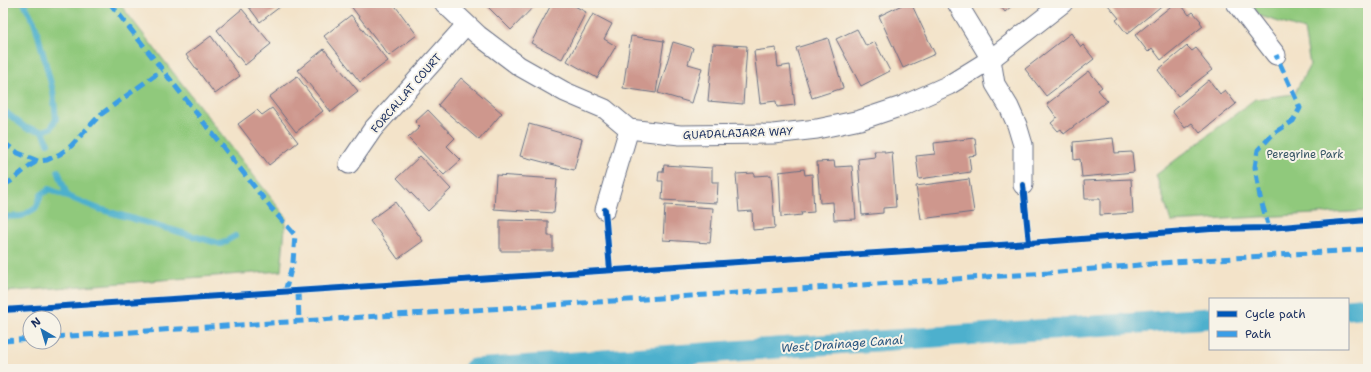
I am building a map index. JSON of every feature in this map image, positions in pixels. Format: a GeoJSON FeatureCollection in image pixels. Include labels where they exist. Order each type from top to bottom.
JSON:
{"type":"FeatureCollection","features":[{"type":"Feature","properties":{"kind":"street"},"geometry":{"type":"LineString","coordinates":[[444,3],[466,25],[519,66],[565,92],[605,109],[629,129],[605,210]]}},
{"type":"Feature","properties":{"kind":"street"},"geometry":{"type":"LineString","coordinates":[[957,3],[991,59],[995,84],[1009,107],[1017,125],[1022,145],[1023,186]]}},
{"type":"Feature","properties":{"kind":"street","name":"GUADALAJARA WAY"},"geometry":{"type":"LineString","coordinates":[[629,129],[680,135],[773,134],[817,129],[860,120],[902,106],[949,85],[991,59],[1063,3]]}},
{"type":"Feature","properties":{"kind":"street"},"geometry":{"type":"LineString","coordinates":[[1236,3],[1276,55]]}},
{"type":"Feature","properties":{"kind":"street","name":"FORCALLAT COURT"},"geometry":{"type":"LineString","coordinates":[[349,164],[373,129],[466,25]]}},
{"type":"Feature","properties":{"kind":"green space"},"geometry":{"type":"Polygon","coordinates":[[[3,3],[119,3],[286,217],[281,271],[3,292],[3,3]]]}},
{"type":"Feature","properties":{"kind":"green space","name":"Peregrine Park"},"geometry":{"type":"Polygon","coordinates":[[[1250,3],[1368,3],[1368,211],[1171,222],[1156,175],[1255,99],[1294,94],[1310,65],[1304,30],[1260,16],[1250,3]]]}},
{"type":"Feature","properties":{"kind":"building"},"geometry":{"type":"Polygon","coordinates":[[[246,3],[285,3],[260,22],[246,3]]]}},
{"type":"Feature","properties":{"kind":"building"},"geometry":{"type":"Polygon","coordinates":[[[353,3],[393,3],[417,35],[389,56],[350,5],[353,3]]]}},
{"type":"Feature","properties":{"kind":"building"},"geometry":{"type":"Polygon","coordinates":[[[490,3],[537,3],[511,30],[487,6],[490,3]]]}},
{"type":"Feature","properties":{"kind":"building"},"geometry":{"type":"Polygon","coordinates":[[[552,3],[569,3],[586,12],[562,59],[531,43],[552,3]]]}},
{"type":"Feature","properties":{"kind":"building"},"geometry":{"type":"Polygon","coordinates":[[[906,3],[911,3],[935,54],[903,68],[879,16],[906,3]]]}},
{"type":"Feature","properties":{"kind":"building"},"geometry":{"type":"Polygon","coordinates":[[[998,3],[1015,3],[1005,12],[998,3]]]}},
{"type":"Feature","properties":{"kind":"building"},"geometry":{"type":"Polygon","coordinates":[[[1110,3],[1165,3],[1127,34],[1116,20],[1119,18],[1108,5],[1110,3]]]}},
{"type":"Feature","properties":{"kind":"building"},"geometry":{"type":"Polygon","coordinates":[[[1175,3],[1180,3],[1189,15],[1193,12],[1201,21],[1200,22],[1203,26],[1161,60],[1152,48],[1148,52],[1135,35],[1175,3]]]}},
{"type":"Feature","properties":{"kind":"building"},"geometry":{"type":"Polygon","coordinates":[[[242,9],[271,44],[245,65],[217,30],[242,9]]]}},
{"type":"Feature","properties":{"kind":"building"},"geometry":{"type":"Polygon","coordinates":[[[593,14],[612,24],[604,39],[616,46],[597,78],[567,61],[593,14]]]}},
{"type":"Feature","properties":{"kind":"building"},"geometry":{"type":"Polygon","coordinates":[[[351,15],[388,61],[360,82],[324,36],[351,15]]]}},
{"type":"Feature","properties":{"kind":"building"},"geometry":{"type":"Polygon","coordinates":[[[857,29],[866,46],[875,42],[890,71],[861,86],[836,39],[857,29]]]}},
{"type":"Feature","properties":{"kind":"building"},"geometry":{"type":"Polygon","coordinates":[[[1071,33],[1081,47],[1083,45],[1094,59],[1046,96],[1025,69],[1071,33]]]}},
{"type":"Feature","properties":{"kind":"building"},"geometry":{"type":"Polygon","coordinates":[[[211,36],[240,76],[215,94],[186,55],[211,36]]]}},
{"type":"Feature","properties":{"kind":"building"},"geometry":{"type":"Polygon","coordinates":[[[631,36],[664,41],[656,93],[623,88],[631,36]]]}},
{"type":"Feature","properties":{"kind":"building"},"geometry":{"type":"Polygon","coordinates":[[[828,38],[843,88],[812,98],[796,48],[828,38]]]}},
{"type":"Feature","properties":{"kind":"building"},"geometry":{"type":"Polygon","coordinates":[[[673,42],[693,48],[688,64],[702,68],[692,103],[658,93],[673,42]]]}},
{"type":"Feature","properties":{"kind":"building"},"geometry":{"type":"Polygon","coordinates":[[[713,44],[747,46],[743,104],[708,101],[713,44]]]}},
{"type":"Feature","properties":{"kind":"building"},"geometry":{"type":"Polygon","coordinates":[[[1187,46],[1192,51],[1196,48],[1212,70],[1178,96],[1158,70],[1187,46]]]}},
{"type":"Feature","properties":{"kind":"building"},"geometry":{"type":"Polygon","coordinates":[[[776,48],[778,67],[790,65],[795,105],[777,107],[776,101],[760,103],[754,51],[776,48]]]}},
{"type":"Feature","properties":{"kind":"building"},"geometry":{"type":"Polygon","coordinates":[[[324,49],[358,91],[331,112],[298,70],[324,49]]]}},
{"type":"Feature","properties":{"kind":"building"},"geometry":{"type":"Polygon","coordinates":[[[1089,71],[1102,87],[1098,90],[1107,101],[1064,134],[1061,129],[1058,131],[1051,123],[1057,118],[1047,104],[1089,71]]]}},
{"type":"Feature","properties":{"kind":"building"},"geometry":{"type":"Polygon","coordinates":[[[297,76],[323,111],[296,132],[269,97],[297,76]]]}},
{"type":"Feature","properties":{"kind":"building"},"geometry":{"type":"Polygon","coordinates":[[[461,78],[502,113],[479,140],[438,105],[461,78]]]}},
{"type":"Feature","properties":{"kind":"building"},"geometry":{"type":"Polygon","coordinates":[[[1209,80],[1220,94],[1225,90],[1236,104],[1200,133],[1192,123],[1185,128],[1172,111],[1209,80]]]}},
{"type":"Feature","properties":{"kind":"building"},"geometry":{"type":"Polygon","coordinates":[[[272,108],[298,142],[269,165],[238,124],[257,110],[262,115],[272,108]]]}},
{"type":"Feature","properties":{"kind":"building"},"geometry":{"type":"Polygon","coordinates":[[[428,110],[455,138],[447,146],[461,160],[444,175],[408,138],[420,127],[415,122],[428,110]]]}},
{"type":"Feature","properties":{"kind":"building"},"geometry":{"type":"Polygon","coordinates":[[[529,124],[582,139],[574,170],[520,156],[529,124]]]}},
{"type":"Feature","properties":{"kind":"building"},"geometry":{"type":"Polygon","coordinates":[[[975,138],[977,155],[969,156],[971,172],[919,179],[916,156],[935,154],[934,143],[975,138]]]}},
{"type":"Feature","properties":{"kind":"building"},"geometry":{"type":"Polygon","coordinates":[[[1113,138],[1115,153],[1132,152],[1134,172],[1082,177],[1080,159],[1074,160],[1073,142],[1113,138]]]}},
{"type":"Feature","properties":{"kind":"building"},"geometry":{"type":"Polygon","coordinates":[[[874,151],[885,151],[885,153],[892,152],[896,207],[883,208],[883,213],[862,215],[858,159],[875,157],[874,151]]]}},
{"type":"Feature","properties":{"kind":"building"},"geometry":{"type":"Polygon","coordinates":[[[420,156],[451,189],[428,211],[397,178],[420,156]]]}},
{"type":"Feature","properties":{"kind":"building"},"geometry":{"type":"Polygon","coordinates":[[[834,161],[835,167],[852,166],[856,219],[834,220],[833,202],[820,203],[817,162],[834,161]]]}},
{"type":"Feature","properties":{"kind":"building"},"geometry":{"type":"Polygon","coordinates":[[[664,165],[712,168],[712,182],[718,182],[717,203],[662,200],[663,181],[658,181],[659,172],[663,172],[664,165]]]}},
{"type":"Feature","properties":{"kind":"building"},"geometry":{"type":"Polygon","coordinates":[[[804,169],[805,175],[812,174],[814,212],[781,217],[779,172],[804,169]]]}},
{"type":"Feature","properties":{"kind":"building"},"geometry":{"type":"Polygon","coordinates":[[[754,173],[754,176],[771,175],[775,228],[753,230],[752,211],[739,212],[736,174],[754,173]]]}},
{"type":"Feature","properties":{"kind":"building"},"geometry":{"type":"Polygon","coordinates":[[[496,175],[557,179],[554,213],[494,209],[496,175]]]}},
{"type":"Feature","properties":{"kind":"building"},"geometry":{"type":"Polygon","coordinates":[[[969,179],[974,212],[921,219],[916,186],[969,179]]]}},
{"type":"Feature","properties":{"kind":"building"},"geometry":{"type":"Polygon","coordinates":[[[1131,179],[1133,213],[1100,215],[1100,199],[1085,199],[1084,181],[1131,179]]]}},
{"type":"Feature","properties":{"kind":"building"},"geometry":{"type":"Polygon","coordinates":[[[395,202],[423,241],[398,259],[370,220],[395,202]]]}},
{"type":"Feature","properties":{"kind":"building"},"geometry":{"type":"Polygon","coordinates":[[[665,205],[713,208],[710,243],[663,240],[665,205]]]}},
{"type":"Feature","properties":{"kind":"building"},"geometry":{"type":"Polygon","coordinates":[[[500,220],[548,221],[548,236],[553,236],[553,251],[500,251],[500,220]]]}},
{"type":"Feature","properties":{"kind":"waterway"},"geometry":{"type":"LineString","coordinates":[[3,110],[26,128],[43,131],[51,128],[56,119],[53,91],[35,24],[24,3]]}},
{"type":"Feature","properties":{"kind":"waterway"},"geometry":{"type":"LineString","coordinates":[[43,131],[48,143]]}},
{"type":"Feature","properties":{"kind":"waterway"},"geometry":{"type":"LineString","coordinates":[[58,171],[67,195]]}},
{"type":"Feature","properties":{"kind":"waterway"},"geometry":{"type":"LineString","coordinates":[[3,217],[22,216],[36,208],[41,195],[49,189],[99,209],[221,244],[235,236]]}},
{"type":"Feature","properties":{"kind":"waterway","name":"West Drainage Canal"},"geometry":{"type":"LineString","coordinates":[[1349,309],[1368,307]]}},
{"type":"Feature","properties":{"kind":"waterway","name":"West Drainage Canal"},"geometry":{"type":"LineString","coordinates":[[474,369],[1209,318]]}},
{"type":"Feature","properties":{"kind":"marked path"},"geometry":{"type":"LineString","coordinates":[[110,3],[271,208],[295,235],[293,262],[285,292]]}},
{"type":"Feature","properties":{"kind":"marked path"},"geometry":{"type":"LineString","coordinates":[[1269,228],[1260,197],[1255,167],[1258,150],[1274,133],[1293,121],[1300,108],[1276,55]]}},
{"type":"Feature","properties":{"kind":"marked path"},"geometry":{"type":"LineString","coordinates":[[3,142],[18,153],[38,161],[47,160],[60,154],[71,146],[100,115],[162,70]]}},
{"type":"Feature","properties":{"kind":"marked path"},"geometry":{"type":"LineString","coordinates":[[3,185],[38,161]]}},
{"type":"Feature","properties":{"kind":"marked path"},"geometry":{"type":"LineString","coordinates":[[62,336],[1048,273],[1174,262],[1368,249]]}},
{"type":"Feature","properties":{"kind":"marked path"},"geometry":{"type":"LineString","coordinates":[[298,291],[299,322]]}},
{"type":"Feature","properties":{"kind":"marked path"},"geometry":{"type":"LineString","coordinates":[[3,341],[22,340]]}},
{"type":"Feature","properties":{"kind":"cycle path"},"geometry":{"type":"LineString","coordinates":[[1023,185],[1029,243]]}},
{"type":"Feature","properties":{"kind":"cycle path"},"geometry":{"type":"LineString","coordinates":[[605,210],[610,270]]}},
{"type":"Feature","properties":{"kind":"cycle path"},"geometry":{"type":"LineString","coordinates":[[3,310],[1029,243],[1211,229],[1269,228],[1368,220]]}}]}
